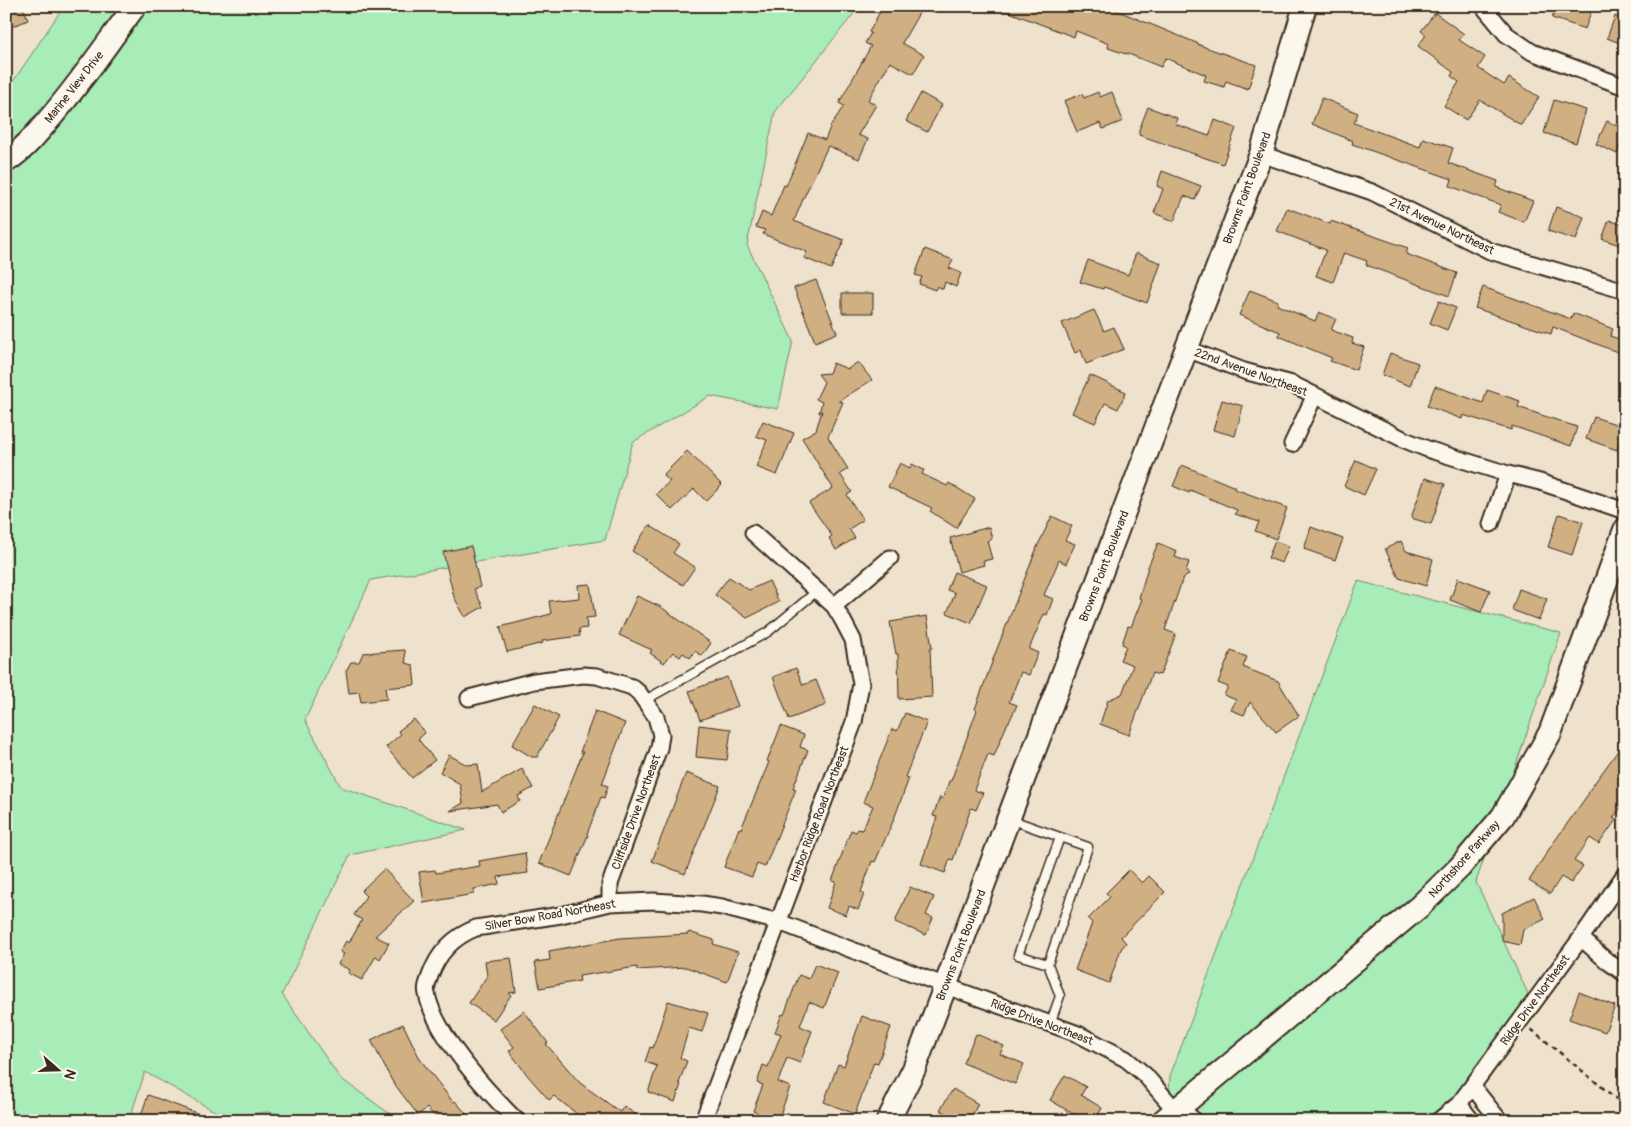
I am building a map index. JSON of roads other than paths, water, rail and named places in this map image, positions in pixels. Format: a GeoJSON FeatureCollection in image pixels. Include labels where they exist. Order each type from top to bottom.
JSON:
{"type":"FeatureCollection","features":[{"type":"Feature","properties":{"kind":"street","name":"Marine View Drive"},"geometry":{"type":"LineString","coordinates":[[6,162],[54,114],[77,86],[135,6]]}},
{"type":"Feature","properties":{"kind":"street","name":"Browns Point Boulevard"},"geometry":{"type":"LineString","coordinates":[[888,1121],[914,1069],[1261,154],[1305,6]]}},
{"type":"Feature","properties":{"kind":"street"},"geometry":{"type":"LineString","coordinates":[[1483,6],[1506,34],[1532,52],[1625,87]]}},
{"type":"Feature","properties":{"kind":"street","name":"21st Avenue Northeast"},"geometry":{"type":"LineString","coordinates":[[1261,154],[1372,192],[1490,251],[1625,290]]}},
{"type":"Feature","properties":{"kind":"street","name":"22nd Avenue Northeast"},"geometry":{"type":"LineString","coordinates":[[1187,349],[1244,371],[1292,384],[1405,440],[1430,450],[1540,482],[1625,511]]}},
{"type":"Feature","properties":{"kind":"street","name":"22nd Avenue Northeast"},"geometry":{"type":"LineString","coordinates":[[1292,444],[1315,395]]}},
{"type":"Feature","properties":{"kind":"street"},"geometry":{"type":"LineString","coordinates":[[1492,524],[1508,474]]}},
{"type":"Feature","properties":{"kind":"street","name":"Northshore Parkway"},"geometry":{"type":"LineString","coordinates":[[1178,1118],[1420,906],[1460,867],[1502,816],[1550,733],[1625,530]]}},
{"type":"Feature","properties":{"kind":"street","name":"Harbor Ridge Road Northeast"},"geometry":{"type":"LineString","coordinates":[[703,1121],[854,722],[861,684],[853,640],[834,606],[754,533]]}},
{"type":"Feature","properties":{"kind":"street"},"geometry":{"type":"LineString","coordinates":[[834,606],[890,558]]}},
{"type":"Feature","properties":{"kind":"street","name":"Cliffside Drive Northeast"},"geometry":{"type":"LineString","coordinates":[[468,698],[534,681],[583,675],[597,676],[632,687],[645,700],[656,717],[659,726],[661,736],[659,748],[610,884],[610,903]]}},
{"type":"Feature","properties":{"kind":"street","name":"Ridge Drive Northeast"},"geometry":{"type":"LineString","coordinates":[[1438,1121],[1459,1104],[1581,938],[1625,874]]}},
{"type":"Feature","properties":{"kind":"street","name":"Silver Bow Road Northeast"},"geometry":{"type":"LineString","coordinates":[[517,1121],[472,1072],[450,1041],[436,1018],[427,994],[426,985],[434,962],[453,941],[476,928],[562,915],[610,903],[653,902],[722,906],[779,922],[946,986]]}},
{"type":"Feature","properties":{"kind":"street"},"geometry":{"type":"LineString","coordinates":[[1581,938],[1625,974]]}},
{"type":"Feature","properties":{"kind":"street","name":"Ridge Drive Northeast"},"geometry":{"type":"LineString","coordinates":[[946,986],[1086,1038],[1126,1059],[1145,1075],[1178,1118]]}},
{"type":"Feature","properties":{"kind":"street"},"geometry":{"type":"LineString","coordinates":[[1472,1086],[1500,1121]]}},
{"type":"Feature","properties":{"kind":"street"},"geometry":{"type":"LineString","coordinates":[[1459,1104],[1472,1121]]}},
{"type":"Feature","properties":{"kind":"lane"},"geometry":{"type":"LineString","coordinates":[[645,700],[768,632],[818,591]]}},
{"type":"Feature","properties":{"kind":"lane"},"geometry":{"type":"LineString","coordinates":[[1009,818],[1088,847],[1048,964],[1060,996],[1050,1024]]}},
{"type":"Feature","properties":{"kind":"lane"},"geometry":{"type":"LineString","coordinates":[[1048,964],[1018,955],[1060,837]]}}]}
